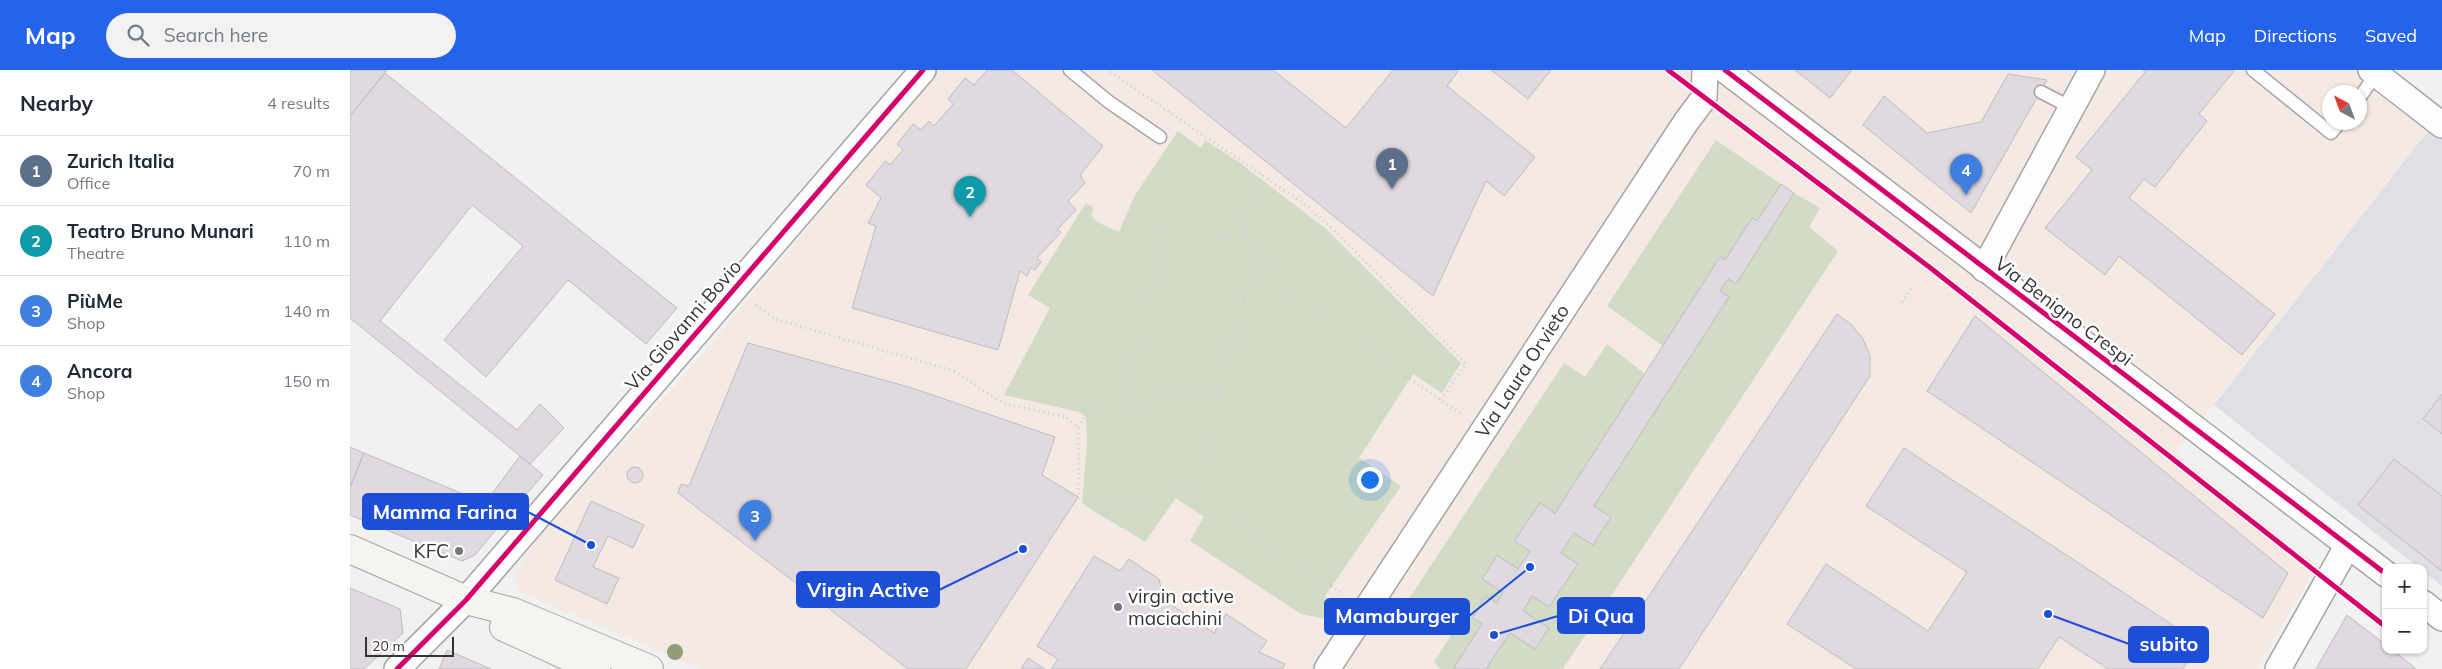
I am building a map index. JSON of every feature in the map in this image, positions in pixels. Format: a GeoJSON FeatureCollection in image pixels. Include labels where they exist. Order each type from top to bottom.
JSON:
{"type":"FeatureCollection","features":[{"type":"Feature","properties":{"kind":"main road"},"geometry":{"type":"LineString","coordinates":[[350,549],[466,600],[513,612],[648,669]]}},
{"type":"Feature","properties":{"kind":"main road"},"geometry":{"type":"LineString","coordinates":[[466,600],[503,627],[596,669]]}},
{"type":"Feature","properties":{"kind":"street","name":"Via Giovanni Bovio"},"geometry":{"type":"LineString","coordinates":[[396,669],[466,600],[923,70]]}},
{"type":"Feature","properties":{"kind":"street"},"geometry":{"type":"LineString","coordinates":[[1705,70],[1704,98],[1725,92],[1750,89]]}},
{"type":"Feature","properties":{"kind":"street","name":"Via Benigno Crespi"},"geometry":{"type":"LineString","coordinates":[[1725,70],[2382,571]]}},
{"type":"Feature","properties":{"kind":"street"},"geometry":{"type":"LineString","coordinates":[[1984,268],[2092,70]]}},
{"type":"Feature","properties":{"kind":"street"},"geometry":{"type":"LineString","coordinates":[[2374,72],[2442,125]]}},
{"type":"Feature","properties":{"kind":"street","name":"Via Laura Orvieto"},"geometry":{"type":"LineString","coordinates":[[1327,669],[1686,122],[1704,98]]}},
{"type":"Feature","properties":{"kind":"street"},"geometry":{"type":"LineString","coordinates":[[2278,669],[2348,545]]}},
{"type":"Feature","properties":{"kind":"street"},"geometry":{"type":"LineString","coordinates":[[2427,606],[2442,618]]}},
{"type":"Feature","properties":{"kind":"lane"},"geometry":{"type":"LineString","coordinates":[[1070,70],[1109,102],[1160,138]]}},
{"type":"Feature","properties":{"kind":"lane"},"geometry":{"type":"LineString","coordinates":[[2253,70],[2322,126]]}},
{"type":"Feature","properties":{"kind":"lane"},"geometry":{"type":"LineString","coordinates":[[2367,85],[2374,72]]}},
{"type":"Feature","properties":{"kind":"lane"},"geometry":{"type":"LineString","coordinates":[[2040,92],[2072,108]]}},
{"type":"Feature","properties":{"kind":"path"},"geometry":{"type":"LineString","coordinates":[[1107,70],[1303,203],[1340,235],[1466,364],[1441,399]]}},
{"type":"Feature","properties":{"kind":"path"},"geometry":{"type":"LineString","coordinates":[[1263,175],[1245,219],[1247,235],[1266,268],[1286,294],[1464,416]]}},
{"type":"Feature","properties":{"kind":"path"},"geometry":{"type":"LineString","coordinates":[[1128,219],[1168,231],[1247,235]]}},
{"type":"Feature","properties":{"kind":"path"},"geometry":{"type":"LineString","coordinates":[[1122,405],[1168,231]]}},
{"type":"Feature","properties":{"kind":"path"},"geometry":{"type":"LineString","coordinates":[[1192,491],[1204,465],[1247,290],[1266,268]]}},
{"type":"Feature","properties":{"kind":"path"},"geometry":{"type":"LineString","coordinates":[[1902,302],[1914,286]]}},
{"type":"Feature","properties":{"kind":"path"},"geometry":{"type":"LineString","coordinates":[[754,303],[775,319],[954,371],[1002,403],[1066,417],[1078,427]]}},
{"type":"Feature","properties":{"kind":"path"},"geometry":{"type":"LineString","coordinates":[[1079,500],[1078,427],[1086,417],[1122,405],[1199,394],[1220,394]]}},
{"type":"Feature","properties":{"kind":"path"},"geometry":{"type":"LineString","coordinates":[[1103,515],[1129,505],[1146,502],[1172,487],[1185,486],[1337,588],[1347,597]]}},
{"type":"Feature","properties":{"kind":"shaded area"},"geometry":{"type":"Polygon","coordinates":[[[939,70],[2360,70],[2432,126],[2214,405],[2175,452],[2317,565],[2257,669],[700,669],[519,592],[515,576],[525,556],[541,533],[684,376],[939,70]]]}},
{"type":"Feature","properties":{"kind":"shaded area"},"geometry":{"type":"Polygon","coordinates":[[[2432,126],[2442,134],[2442,586],[2427,574],[2427,564],[2414,564],[2214,405],[2432,126]]]}},
{"type":"Feature","properties":{"kind":"green space"},"geometry":{"type":"Polygon","coordinates":[[[1178,131],[1201,148],[1205,140],[1240,163],[1326,229],[1461,363],[1442,393],[1413,374],[1359,458],[1401,486],[1325,596],[1340,607],[1330,620],[1301,614],[1190,541],[1204,517],[1176,498],[1145,542],[1092,510],[1082,502],[1087,442],[1086,417],[1079,412],[1004,395],[1050,308],[1028,295],[1086,203],[1094,208],[1091,215],[1097,222],[1119,232],[1135,195],[1178,131]]]}},
{"type":"Feature","properties":{"kind":"green space"},"geometry":{"type":"Polygon","coordinates":[[[1716,140],[1794,193],[1820,208],[1809,227],[1838,251],[1563,669],[1440,669],[1434,662],[1457,626],[1433,610],[1420,627],[1399,614],[1564,363],[1585,377],[1607,344],[1645,374],[1663,346],[1607,306],[1716,140]]]}},
{"type":"Feature","properties":{"kind":"building"},"geometry":{"type":"Polygon","coordinates":[[[350,70],[387,70],[350,116],[350,70]]]}},
{"type":"Feature","properties":{"kind":"building"},"geometry":{"type":"Polygon","coordinates":[[[987,70],[1012,70],[1103,146],[1080,175],[1085,183],[1068,201],[1076,210],[1057,230],[1061,232],[1037,258],[1041,262],[1035,270],[1031,268],[1027,276],[1020,271],[998,350],[852,308],[876,226],[868,223],[881,198],[866,185],[885,161],[890,165],[903,150],[897,144],[913,124],[921,130],[929,121],[934,126],[953,104],[948,99],[965,78],[974,85],[987,70]]]}},
{"type":"Feature","properties":{"kind":"building"},"geometry":{"type":"Polygon","coordinates":[[[1152,70],[1273,70],[1346,128],[1393,70],[1459,70],[1447,86],[1535,157],[1504,196],[1486,181],[1433,296],[1152,70]]]}},
{"type":"Feature","properties":{"kind":"building"},"geometry":{"type":"Polygon","coordinates":[[[1491,70],[1551,70],[1528,99],[1491,70]]]}},
{"type":"Feature","properties":{"kind":"building"},"geometry":{"type":"Polygon","coordinates":[[[1795,70],[1852,70],[1830,98],[1795,70]]]}},
{"type":"Feature","properties":{"kind":"building"},"geometry":{"type":"Polygon","coordinates":[[[2143,70],[2235,70],[2199,114],[2207,121],[2155,187],[2144,179],[2129,198],[2275,314],[2242,355],[2119,256],[2105,275],[2045,228],[2092,170],[2076,157],[2145,72],[2143,70]]]}},
{"type":"Feature","properties":{"kind":"building"},"geometry":{"type":"Polygon","coordinates":[[[385,73],[677,308],[646,344],[568,280],[486,377],[444,340],[523,246],[472,205],[380,321],[517,430],[540,404],[564,428],[530,464],[350,318],[350,116],[385,73]]]}},
{"type":"Feature","properties":{"kind":"building"},"geometry":{"type":"Polygon","coordinates":[[[2008,74],[2047,80],[1971,213],[1863,125],[1884,96],[1927,133],[1981,122],[2008,74]]]}},
{"type":"Feature","properties":{"kind":"building"},"geometry":{"type":"Polygon","coordinates":[[[1781,184],[1794,193],[1736,284],[1728,279],[1720,291],[1729,297],[1594,506],[1611,517],[1593,545],[1574,533],[1561,553],[1578,564],[1549,607],[1532,596],[1523,611],[1549,628],[1535,649],[1510,633],[1486,669],[1453,669],[1482,624],[1472,618],[1486,596],[1497,603],[1503,593],[1482,579],[1497,555],[1518,569],[1530,551],[1514,541],[1540,503],[1555,513],[1720,257],[1725,260],[1752,218],[1757,221],[1781,184]]]}},
{"type":"Feature","properties":{"kind":"building"},"geometry":{"type":"Polygon","coordinates":[[[1837,314],[1852,325],[1863,339],[1870,356],[1870,376],[1679,669],[1600,669],[1837,314]]]}},
{"type":"Feature","properties":{"kind":"building"},"geometry":{"type":"Polygon","coordinates":[[[1975,316],[2288,573],[2263,618],[1927,391],[1975,316]]]}},
{"type":"Feature","properties":{"kind":"building"},"geometry":{"type":"Polygon","coordinates":[[[748,343],[909,387],[1055,437],[1042,475],[1078,497],[966,669],[908,669],[678,493],[681,484],[689,486],[748,343]]]}},
{"type":"Feature","properties":{"kind":"building"},"geometry":{"type":"Polygon","coordinates":[[[2442,394],[2442,434],[2423,419],[2442,394]]]}},
{"type":"Feature","properties":{"kind":"building"},"geometry":{"type":"Polygon","coordinates":[[[350,447],[364,453],[350,488],[350,447]]]}},
{"type":"Feature","properties":{"kind":"building"},"geometry":{"type":"Polygon","coordinates":[[[1904,448],[2200,643],[2183,669],[2108,669],[2059,637],[2038,669],[1856,669],[1787,624],[1826,564],[1928,631],[1967,572],[1866,506],[1904,448]]]}},
{"type":"Feature","properties":{"kind":"building"},"geometry":{"type":"Polygon","coordinates":[[[364,453],[509,514],[475,555],[462,561],[350,515],[350,488],[364,453]]]}},
{"type":"Feature","properties":{"kind":"building"},"geometry":{"type":"Polygon","coordinates":[[[520,456],[543,475],[509,514],[485,503],[520,456]]]}},
{"type":"Feature","properties":{"kind":"building"},"geometry":{"type":"Polygon","coordinates":[[[2394,459],[2442,496],[2442,571],[2358,505],[2394,459]]]}},
{"type":"Feature","properties":{"kind":"building"},"geometry":{"type":"Polygon","coordinates":[[[635,467],[641,469],[643,475],[641,481],[635,483],[629,481],[627,475],[629,469],[635,467]]]}},
{"type":"Feature","properties":{"kind":"building"},"geometry":{"type":"Polygon","coordinates":[[[591,501],[644,525],[633,548],[608,536],[593,567],[619,578],[607,604],[555,580],[591,501]]]}},
{"type":"Feature","properties":{"kind":"building","name":"virgin active maciachini"},"geometry":{"type":"Polygon","coordinates":[[[1094,556],[1120,571],[1129,559],[1159,579],[1164,600],[1214,633],[1226,614],[1267,641],[1259,652],[1285,664],[1282,669],[1051,669],[1058,659],[1037,646],[1094,556]]]}},
{"type":"Feature","properties":{"kind":"building"},"geometry":{"type":"Polygon","coordinates":[[[350,588],[400,609],[403,633],[364,669],[350,669],[350,588]]]}},
{"type":"Feature","properties":{"kind":"building"},"geometry":{"type":"Polygon","coordinates":[[[2347,615],[2382,642],[2382,654],[2398,654],[2416,669],[2316,669],[2347,615]]]}},
{"type":"Feature","properties":{"kind":"building"},"geometry":{"type":"Polygon","coordinates":[[[447,650],[491,669],[439,669],[447,650]]]}},
{"type":"Feature","properties":{"kind":"building"},"geometry":{"type":"Polygon","coordinates":[[[1028,658],[1045,669],[1021,669],[1028,658]]]}},
{"type":"Feature","properties":{"kind":"cycle path"},"geometry":{"type":"LineString","coordinates":[[397,669],[466,600],[923,70]]}},
{"type":"Feature","properties":{"kind":"cycle path"},"geometry":{"type":"LineString","coordinates":[[1668,70],[1928,266],[2382,624]]}},
{"type":"Feature","properties":{"kind":"cycle path"},"geometry":{"type":"LineString","coordinates":[[1725,70],[2382,571]]}},
{"type":"Feature","properties":{"kind":"place","name":"Zurich Italia"},"geometry":{"type":"Point","coordinates":[1392,189]}},
{"type":"Feature","properties":{"kind":"place","name":"Ancora"},"geometry":{"type":"Point","coordinates":[1966,195]}},
{"type":"Feature","properties":{"kind":"place","name":"Teatro Bruno Munari"},"geometry":{"type":"Point","coordinates":[970,217]}},
{"type":"Feature","properties":{"kind":"place","name":"PiùMe"},"geometry":{"type":"Point","coordinates":[755,541]}},
{"type":"Feature","properties":{"kind":"place","name":"Mamma Farina"},"geometry":{"type":"Point","coordinates":[591,545]}},
{"type":"Feature","properties":{"kind":"place","name":"Virgin Active"},"geometry":{"type":"Point","coordinates":[1023,549]}},
{"type":"Feature","properties":{"kind":"place","name":"KFC"},"geometry":{"type":"Point","coordinates":[459,551]}},
{"type":"Feature","properties":{"kind":"place","name":"Mamaburger"},"geometry":{"type":"Point","coordinates":[1530,567]}},
{"type":"Feature","properties":{"kind":"place","name":"virgin active maciachini"},"geometry":{"type":"Point","coordinates":[1118,607]}},
{"type":"Feature","properties":{"kind":"place","name":"subito"},"geometry":{"type":"Point","coordinates":[2048,614]}},
{"type":"Feature","properties":{"kind":"place","name":"Di Qua"},"geometry":{"type":"Point","coordinates":[1494,635]}}]}
